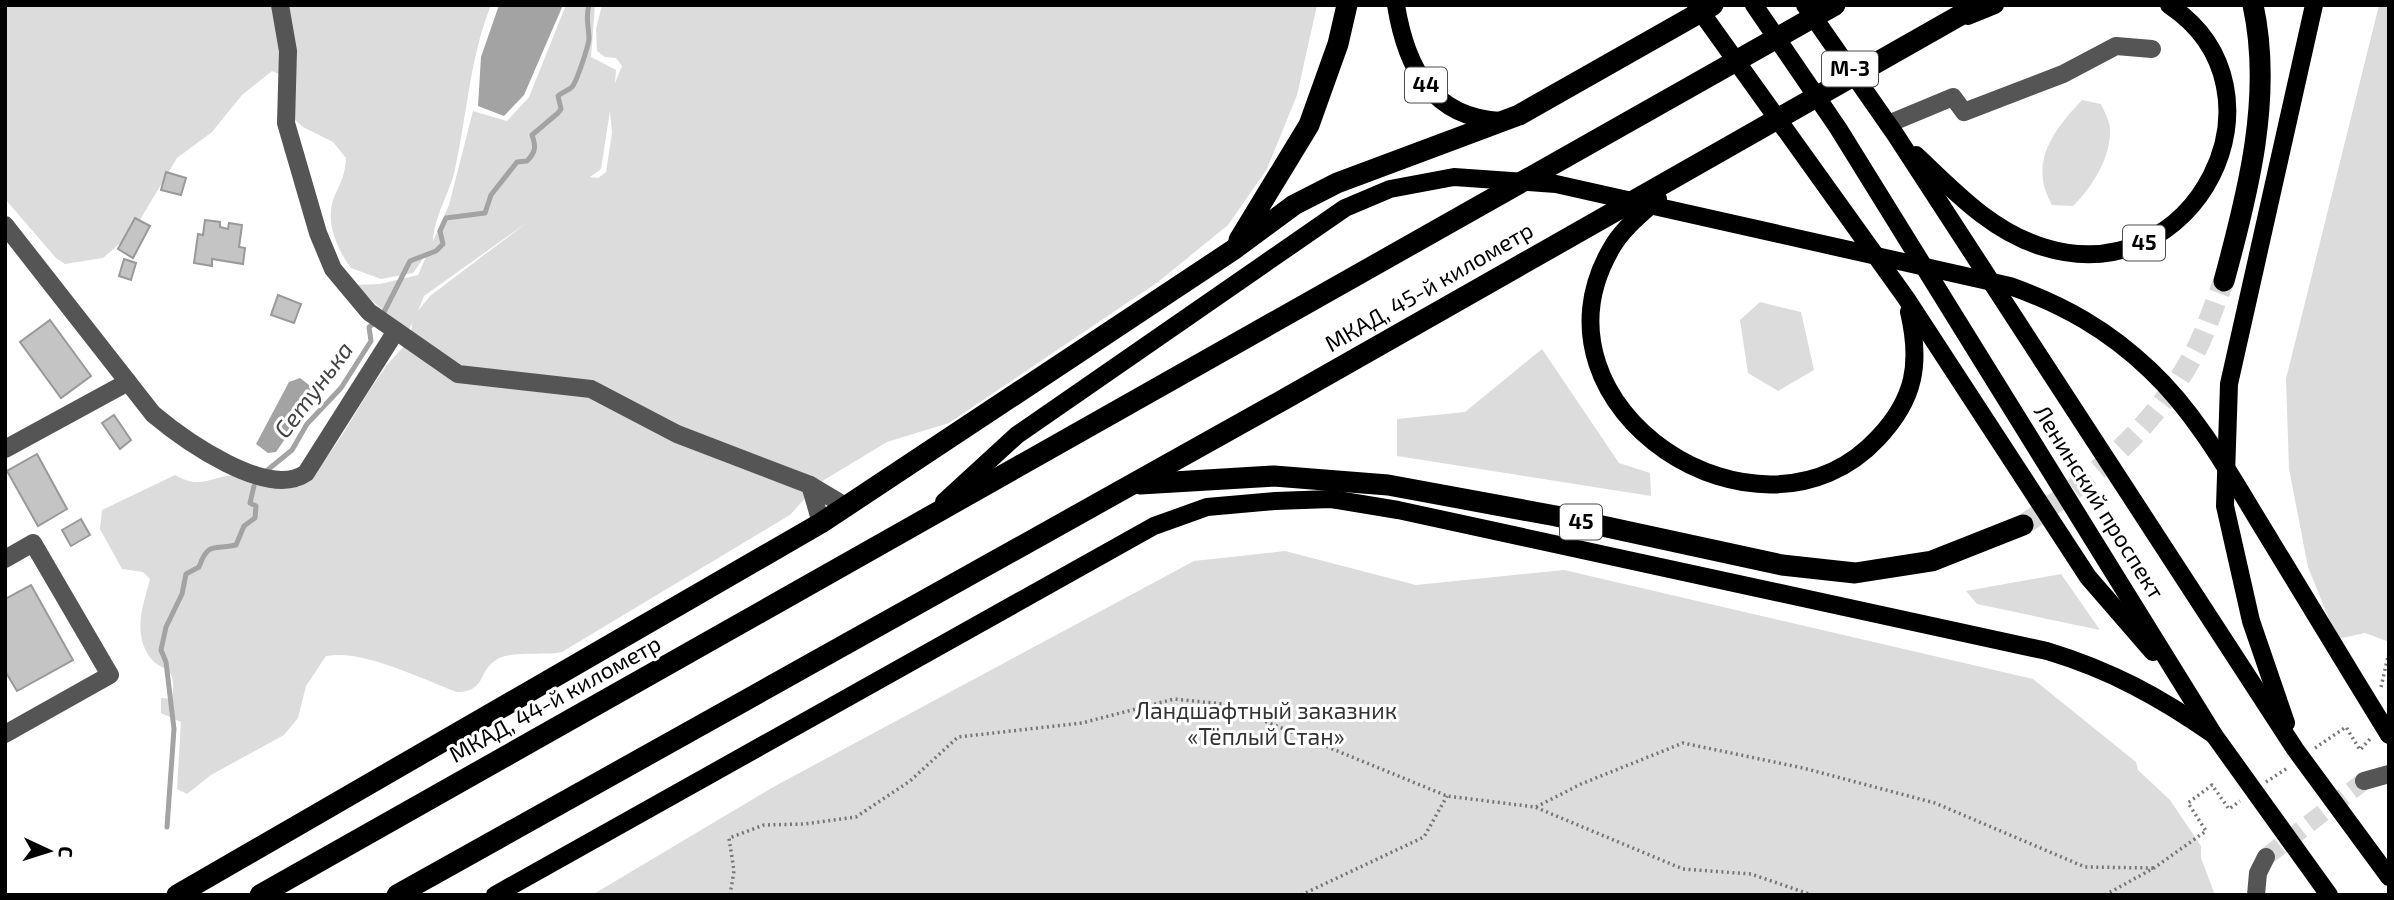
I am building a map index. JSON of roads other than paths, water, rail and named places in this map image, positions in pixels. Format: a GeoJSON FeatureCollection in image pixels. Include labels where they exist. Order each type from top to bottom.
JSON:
{"type":"FeatureCollection","features":[{"type":"Feature","properties":{"kind":"highway"},"geometry":{"type":"LineString","coordinates":[[1233,250],[1309,125],[1338,44],[1347,5]]}},
{"type":"Feature","properties":{"kind":"highway"},"geometry":{"type":"LineString","coordinates":[[177,895],[848,507],[1233,250],[1294,205],[1337,183],[1519,115],[1713,5]]}},
{"type":"Feature","properties":{"kind":"highway","name":"МКАД, 45-й километр"},"geometry":{"type":"LineString","coordinates":[[876,548],[1835,5]]}},
{"type":"Feature","properties":{"kind":"highway","name":"МКАД, 45-й километр"},"geometry":{"type":"LineString","coordinates":[[397,895],[906,612],[1978,5]]}},
{"type":"Feature","properties":{"kind":"highway"},"geometry":{"type":"LineString","coordinates":[[2224,281],[2251,171],[2259,96],[2253,5]]}},
{"type":"Feature","properties":{"kind":"highway","name":"45"},"geometry":{"type":"LineString","coordinates":[[1131,485],[1274,475],[1388,485],[1556,516],[1782,565],[1855,573],[1932,561],[2023,525]]}},
{"type":"Feature","properties":{"kind":"highway","name":"МКАД, 44-й километр"},"geometry":{"type":"LineString","coordinates":[[260,895],[876,548]]}},
{"type":"Feature","properties":{"kind":"main road","name":"44"},"geometry":{"type":"LineString","coordinates":[[1396,5],[1401,36],[1414,67],[1433,94],[1455,112],[1480,120],[1501,121]]}},
{"type":"Feature","properties":{"kind":"main road"},"geometry":{"type":"LineString","coordinates":[[1696,5],[1906,298],[2088,577],[2156,657],[2176,673]]}},
{"type":"Feature","properties":{"kind":"main road","name":"Ленинский проспект"},"geometry":{"type":"LineString","coordinates":[[1754,5],[1838,128],[2214,735],[2329,895]]}},
{"type":"Feature","properties":{"kind":"main road","name":"М-3"},"geometry":{"type":"LineString","coordinates":[[1805,5],[1891,129]]}},
{"type":"Feature","properties":{"kind":"main road"},"geometry":{"type":"LineString","coordinates":[[1936,29],[1995,5]]}},
{"type":"Feature","properties":{"kind":"main road","name":"45"},"geometry":{"type":"LineString","coordinates":[[1891,129],[1978,214],[2044,248],[2079,254],[2111,253],[2147,242],[2179,222],[2201,197],[2218,166],[2225,132],[2225,98],[2219,68],[2205,39],[2185,16],[2169,5]]}},
{"type":"Feature","properties":{"kind":"main road"},"geometry":{"type":"LineString","coordinates":[[2295,749],[2251,621],[2225,506],[2229,384],[2314,5]]}},
{"type":"Feature","properties":{"kind":"main road","name":"Ленинский проспект"},"geometry":{"type":"LineString","coordinates":[[1891,129],[2295,749],[2389,877]]}},
{"type":"Feature","properties":{"kind":"main road"},"geometry":{"type":"LineString","coordinates":[[1721,151],[1634,220],[1611,248],[1596,286],[1590,336],[1598,369],[1608,393],[1652,440],[1674,457],[1739,482],[1773,486],[1807,481],[1838,470],[1867,451],[1892,423],[1912,387],[1917,344],[1906,298]]}},
{"type":"Feature","properties":{"kind":"main road"},"geometry":{"type":"LineString","coordinates":[[925,520],[1017,435],[1345,208],[1390,189],[1454,177],[1556,184],[2010,286],[2056,302],[2105,332],[2151,371],[2189,414],[2233,479],[2389,735]]}},
{"type":"Feature","properties":{"kind":"main road"},"geometry":{"type":"LineString","coordinates":[[495,895],[1154,526],[1207,507],[1331,499],[1398,510],[2047,651],[2094,665],[2131,683],[2214,735]]}},
{"type":"Feature","properties":{"kind":"street"},"geometry":{"type":"LineString","coordinates":[[280,5],[288,51],[286,123],[318,233],[333,269],[369,312],[458,374],[591,389],[677,433],[810,485],[848,507]]}},
{"type":"Feature","properties":{"kind":"street"},"geometry":{"type":"LineString","coordinates":[[1891,129],[1953,97],[1964,112],[2063,74],[2116,46],[2152,50]]}},
{"type":"Feature","properties":{"kind":"street"},"geometry":{"type":"LineString","coordinates":[[5,225],[153,414],[182,438],[265,479],[282,482],[296,480],[306,473],[396,331]]}},
{"type":"Feature","properties":{"kind":"street"},"geometry":{"type":"LineString","coordinates":[[5,449],[128,382]]}},
{"type":"Feature","properties":{"kind":"street"},"geometry":{"type":"LineString","coordinates":[[810,485],[821,523]]}},
{"type":"Feature","properties":{"kind":"street"},"geometry":{"type":"LineString","coordinates":[[5,559],[33,543],[110,675],[5,734]]}},
{"type":"Feature","properties":{"kind":"street"},"geometry":{"type":"LineString","coordinates":[[2364,781],[2389,774]]}},
{"type":"Feature","properties":{"kind":"street"},"geometry":{"type":"LineString","coordinates":[[2256,895],[2258,873],[2266,857]]}},
{"type":"Feature","properties":{"kind":"waterway","name":"Сетунька"},"geometry":{"type":"LineString","coordinates":[[383,314],[410,261],[436,251],[443,244],[440,231],[446,218],[485,213],[491,195],[517,162],[527,161],[532,155],[535,146],[532,135],[561,109],[558,96],[572,87],[579,71],[589,39],[589,5]]}},
{"type":"Feature","properties":{"kind":"waterway","name":"Сетунька"},"geometry":{"type":"LineString","coordinates":[[265,472],[292,450],[307,424],[341,388],[371,341],[369,327],[376,322]]}},
{"type":"Feature","properties":{"kind":"waterway","name":"Сетунька"},"geometry":{"type":"LineString","coordinates":[[167,827],[174,729],[166,662],[161,650],[166,627],[182,594],[186,574],[199,567],[209,550],[236,545],[244,526],[255,518],[256,506],[250,503],[254,486]]}},
{"type":"Feature","properties":{"kind":"tunnel"},"geometry":{"type":"LineString","coordinates":[[2023,525],[2075,488],[2144,425],[2182,374],[2198,346],[2224,281]]}},
{"type":"Feature","properties":{"kind":"tunnel"},"geometry":{"type":"LineString","coordinates":[[2266,857],[2364,781]]}},
{"type":"Feature","properties":{"kind":"park label","name":"Ландшафтный заказник «Тёплый Стан»"},"geometry":{"type":"Point","coordinates":[1266,724]}}]}
